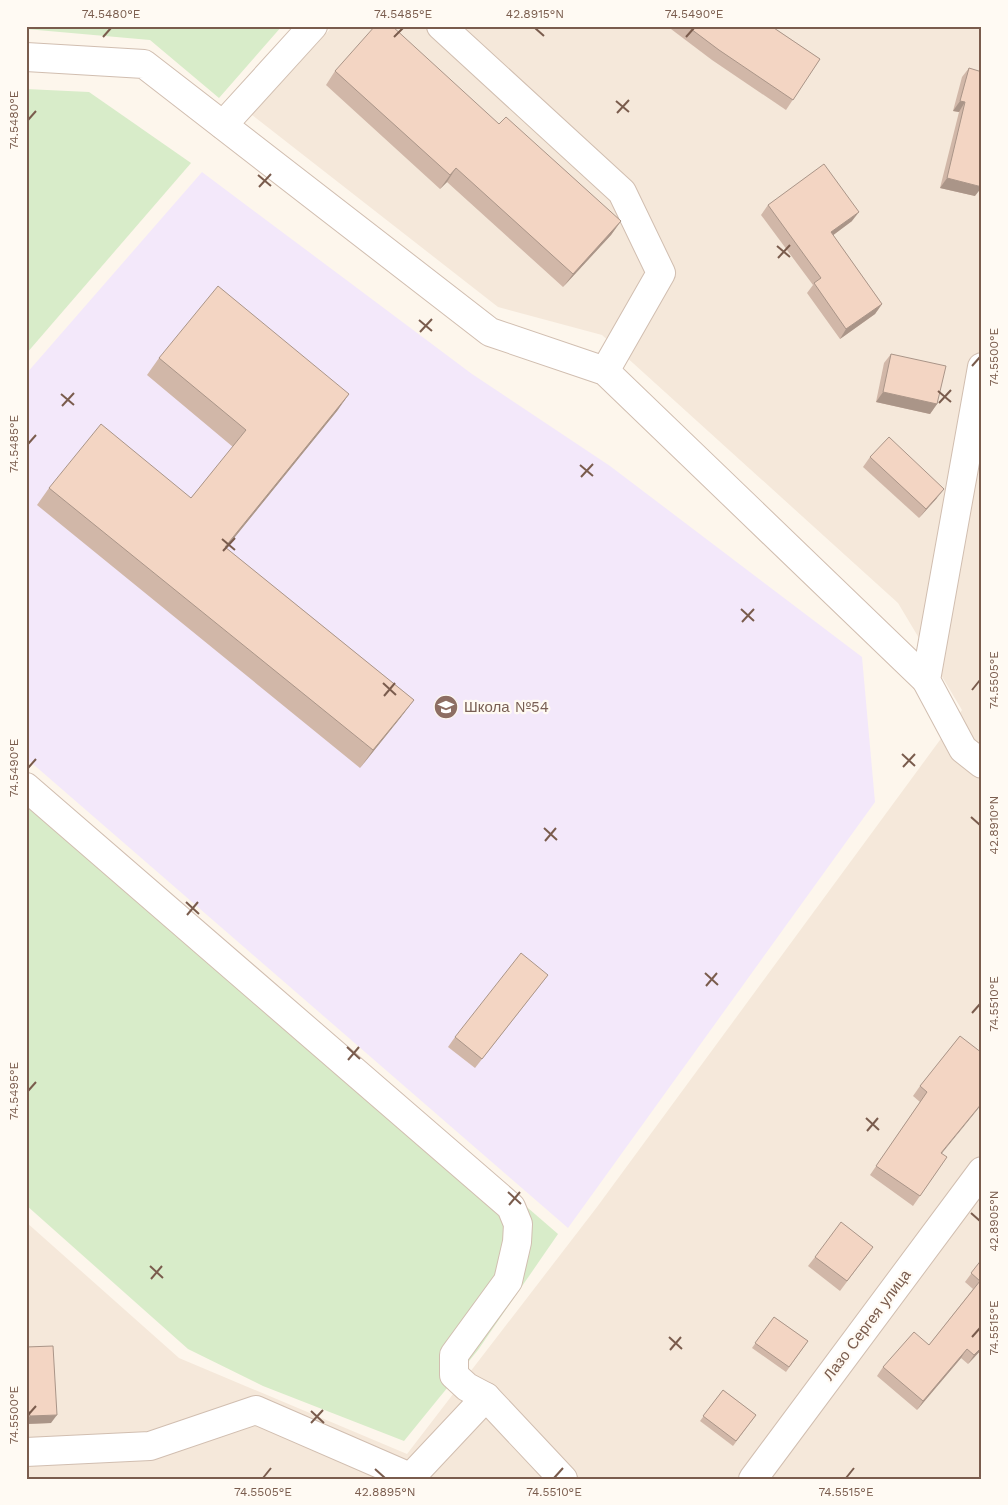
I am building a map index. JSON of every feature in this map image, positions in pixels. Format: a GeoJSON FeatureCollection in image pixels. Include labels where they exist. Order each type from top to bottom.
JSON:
{"type":"FeatureCollection","features":[{"type":"Feature","properties":{"kind":"street"},"geometry":{"type":"LineString","coordinates":[[223,125],[313,26]]}},
{"type":"Feature","properties":{"kind":"street"},"geometry":{"type":"LineString","coordinates":[[441,26],[622,192],[638,224],[661,273],[605,371]]}},
{"type":"Feature","properties":{"kind":"street"},"geometry":{"type":"LineString","coordinates":[[26,57],[144,64],[490,332],[605,371],[926,680],[963,749],[982,764]]}},
{"type":"Feature","properties":{"kind":"street"},"geometry":{"type":"LineString","coordinates":[[926,680],[982,367]]}},
{"type":"Feature","properties":{"kind":"street"},"geometry":{"type":"LineString","coordinates":[[26,787],[511,1207],[518,1224],[518,1242],[508,1281],[454,1355],[454,1375],[467,1387],[486,1397],[563,1479]]}},
{"type":"Feature","properties":{"kind":"street","name":"Лазо Сергея улица"},"geometry":{"type":"LineString","coordinates":[[753,1479],[982,1171]]}},
{"type":"Feature","properties":{"kind":"street"},"geometry":{"type":"LineString","coordinates":[[26,1452],[150,1446],[256,1410],[409,1478],[486,1397]]}},
{"type":"Feature","properties":{"kind":"shaded area"},"geometry":{"type":"Polygon","coordinates":[[[333,26],[982,26],[982,1479],[26,1479],[26,1222],[179,1358],[407,1454],[597,1207],[962,710],[898,603],[602,335],[498,307],[252,115],[333,26]]]}},
{"type":"Feature","properties":{"kind":"shaded area","name":"Школа №54"},"geometry":{"type":"Polygon","coordinates":[[[202,172],[472,374],[610,466],[862,657],[875,802],[568,1228],[26,758],[26,374],[202,172]]]}},
{"type":"Feature","properties":{"kind":"green space"},"geometry":{"type":"Polygon","coordinates":[[[26,26],[282,26],[219,98],[150,40],[26,29],[26,26]]]}},
{"type":"Feature","properties":{"kind":"green space"},"geometry":{"type":"Polygon","coordinates":[[[26,89],[89,92],[191,163],[26,354],[26,89]]]}},
{"type":"Feature","properties":{"kind":"green space"},"geometry":{"type":"Polygon","coordinates":[[[26,774],[558,1234],[478,1350],[404,1441],[263,1386],[188,1349],[26,1205],[26,774]]]}},
{"type":"Feature","properties":{"kind":"building"},"geometry":{"type":"Polygon","coordinates":[[[375,26],[392,26],[499,124],[506,117],[621,221],[573,274],[456,168],[450,175],[335,71],[375,26]]]}},
{"type":"Feature","properties":{"kind":"building"},"geometry":{"type":"Polygon","coordinates":[[[687,26],[771,26],[820,59],[793,100],[687,26]]]}},
{"type":"Feature","properties":{"kind":"building"},"geometry":{"type":"Polygon","coordinates":[[[969,68],[982,72],[982,187],[947,178],[965,102],[960,101],[969,68]]]}},
{"type":"Feature","properties":{"kind":"building"},"geometry":{"type":"Polygon","coordinates":[[[824,164],[859,212],[831,232],[882,304],[846,329],[814,283],[821,278],[768,205],[824,164]]]}},
{"type":"Feature","properties":{"kind":"building"},"geometry":{"type":"Polygon","coordinates":[[[218,286],[349,394],[225,547],[414,700],[373,750],[49,488],[101,424],[191,498],[246,430],[159,358],[218,286]]]}},
{"type":"Feature","properties":{"kind":"building"},"geometry":{"type":"Polygon","coordinates":[[[891,354],[946,366],[937,404],[883,392],[891,354]]]}},
{"type":"Feature","properties":{"kind":"building"},"geometry":{"type":"Polygon","coordinates":[[[889,437],[944,489],[926,509],[870,457],[889,437]]]}},
{"type":"Feature","properties":{"kind":"building"},"geometry":{"type":"Polygon","coordinates":[[[521,953],[548,975],[482,1059],[455,1037],[521,953]]]}},
{"type":"Feature","properties":{"kind":"building"},"geometry":{"type":"Polygon","coordinates":[[[960,1036],[982,1053],[982,1103],[941,1153],[947,1157],[920,1196],[876,1166],[927,1092],[920,1086],[960,1036]]]}},
{"type":"Feature","properties":{"kind":"building"},"geometry":{"type":"Polygon","coordinates":[[[841,1222],[873,1247],[847,1281],[815,1257],[841,1222]]]}},
{"type":"Feature","properties":{"kind":"building"},"geometry":{"type":"Polygon","coordinates":[[[982,1259],[982,1347],[974,1355],[967,1349],[923,1401],[883,1367],[914,1332],[929,1345],[980,1281],[971,1273],[982,1259]]]}},
{"type":"Feature","properties":{"kind":"building"},"geometry":{"type":"Polygon","coordinates":[[[774,1317],[808,1341],[789,1367],[755,1343],[774,1317]]]}},
{"type":"Feature","properties":{"kind":"building"},"geometry":{"type":"Polygon","coordinates":[[[53,1346],[57,1415],[30,1416],[29,1411],[26,1410],[26,1375],[28,1375],[26,1347],[53,1346]]]}},
{"type":"Feature","properties":{"kind":"building"},"geometry":{"type":"Polygon","coordinates":[[[723,1390],[756,1415],[736,1441],[703,1416],[723,1390]]]}},
{"type":"Feature","properties":{"kind":"place","name":"Школа №54"},"geometry":{"type":"Point","coordinates":[446,707]}}]}
